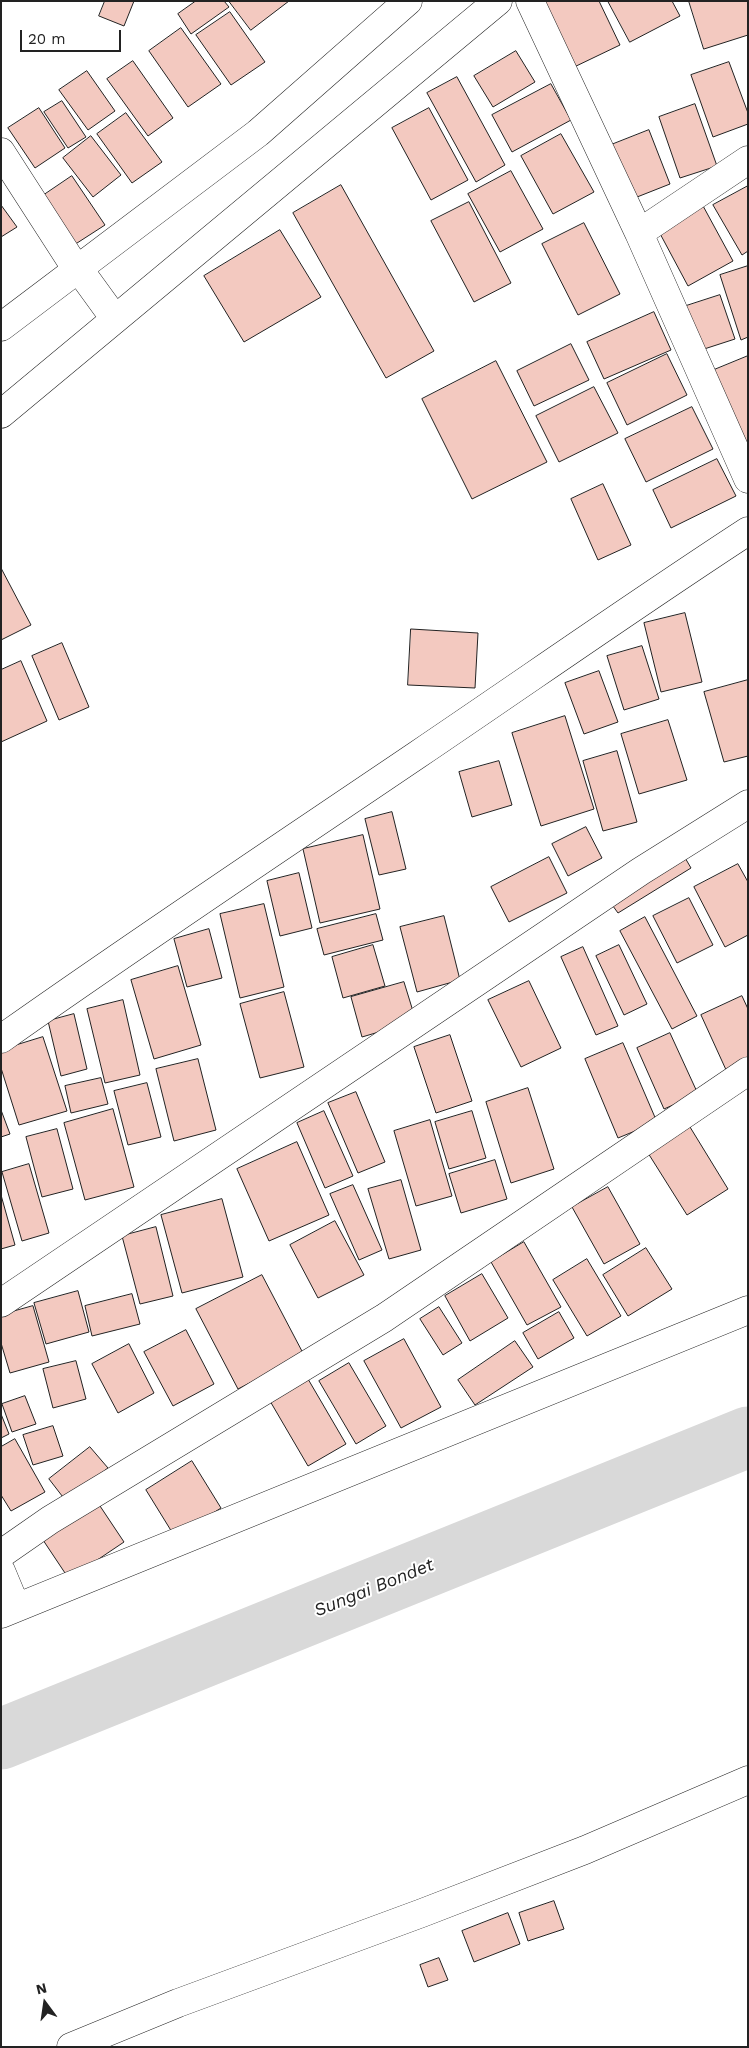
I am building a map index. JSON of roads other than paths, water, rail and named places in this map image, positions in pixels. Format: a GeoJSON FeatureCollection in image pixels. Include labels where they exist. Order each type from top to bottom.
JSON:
{"type":"FeatureCollection","features":[{"type":"Feature","properties":{"kind":"street"},"geometry":{"type":"LineString","coordinates":[[1,327],[86,281],[408,1]]}},
{"type":"Feature","properties":{"kind":"street"},"geometry":{"type":"LineString","coordinates":[[1,414],[498,1]]}},
{"type":"Feature","properties":{"kind":"street"},"geometry":{"type":"LineString","coordinates":[[530,1],[639,233],[748,479]]}},
{"type":"Feature","properties":{"kind":"street"},"geometry":{"type":"LineString","coordinates":[[1,152],[86,281],[115,319]]}},
{"type":"Feature","properties":{"kind":"street"},"geometry":{"type":"LineString","coordinates":[[639,233],[748,160]]}},
{"type":"Feature","properties":{"kind":"street"},"geometry":{"type":"LineString","coordinates":[[1,1039],[141,940],[748,531]]}},
{"type":"Feature","properties":{"kind":"street"},"geometry":{"type":"LineString","coordinates":[[1,1303],[641,871],[748,804]]}},
{"type":"Feature","properties":{"kind":"street"},"geometry":{"type":"LineString","coordinates":[[1,1554],[50,1520],[384,1318],[748,1071]]}},
{"type":"Feature","properties":{"kind":"street"},"geometry":{"type":"LineString","coordinates":[[1,1572],[8,1611],[748,1310]]}},
{"type":"Feature","properties":{"kind":"street"},"geometry":{"type":"LineString","coordinates":[[71,2047],[178,2003],[422,1913],[585,1850],[748,1780]]}},
{"type":"Feature","properties":{"kind":"waterway","name":"Sungai Bondet"},"geometry":{"type":"LineString","coordinates":[[1,1739],[748,1437]]}}]}
